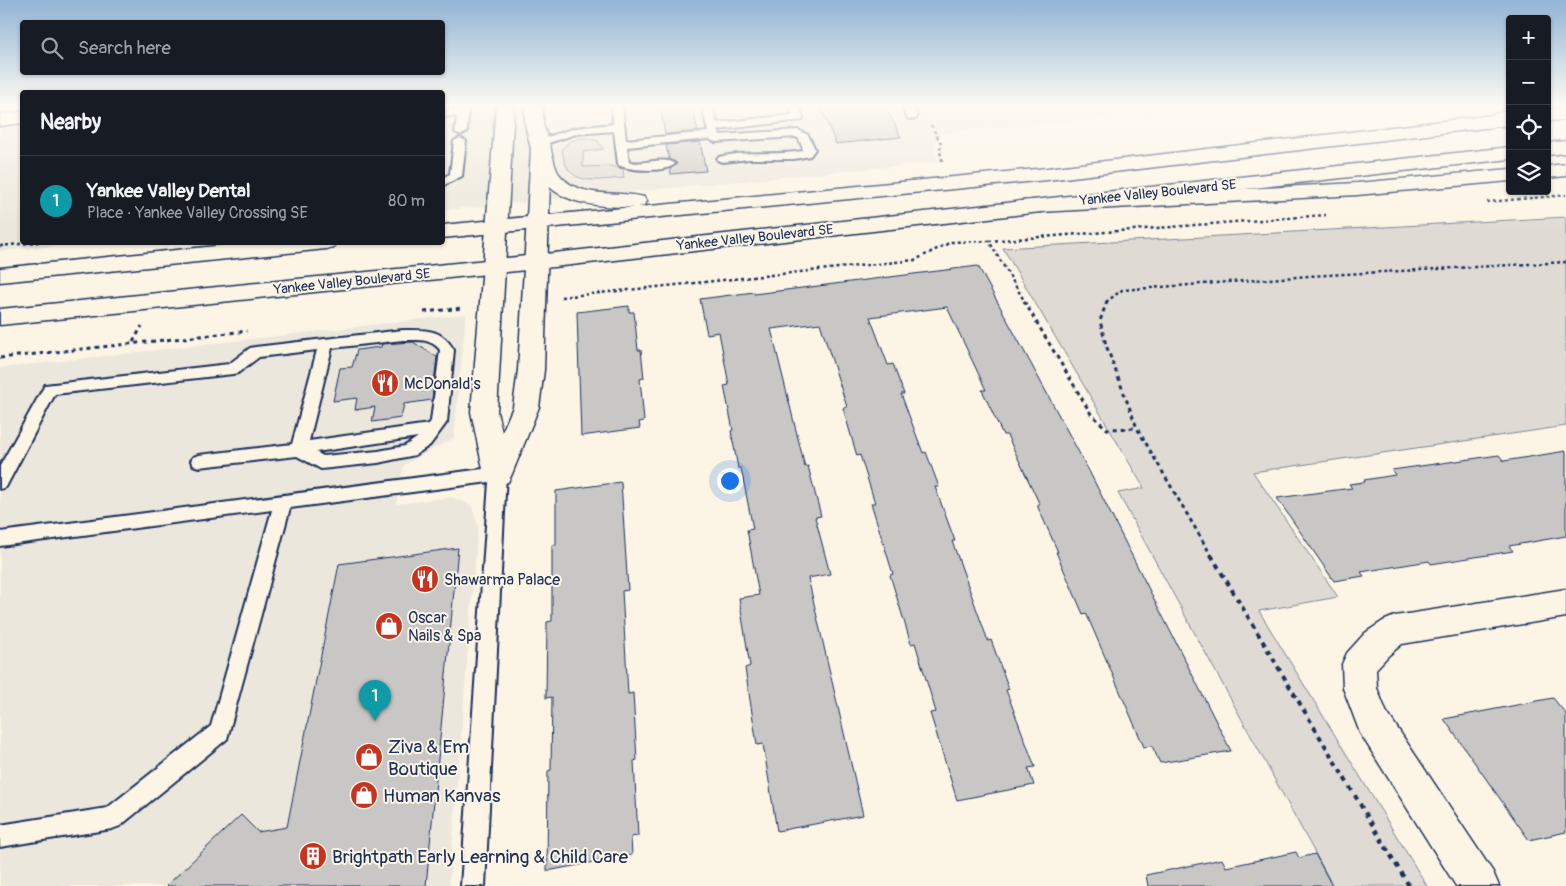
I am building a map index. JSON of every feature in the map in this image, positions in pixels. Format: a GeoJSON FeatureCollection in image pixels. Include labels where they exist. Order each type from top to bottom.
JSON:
{"type":"FeatureCollection","features":[{"type":"Feature","properties":{"kind":"main road"},"geometry":{"type":"LineString","coordinates":[[498,474],[484,412],[503,147]]}},
{"type":"Feature","properties":{"kind":"main road"},"geometry":{"type":"LineString","coordinates":[[498,474],[526,407],[531,370],[540,147]]}},
{"type":"Feature","properties":{"kind":"main road"},"geometry":{"type":"LineString","coordinates":[[541,147],[552,178],[560,186],[578,194],[594,198],[622,201],[800,199]]}},
{"type":"Feature","properties":{"kind":"main road","name":"Yankee Valley Boulevard SE"},"geometry":{"type":"LineString","coordinates":[[445,232],[1047,174],[1273,147]]}},
{"type":"Feature","properties":{"kind":"main road","name":"Yankee Valley Boulevard SE"},"geometry":{"type":"LineString","coordinates":[[0,317],[536,262],[1506,154]]}},
{"type":"Feature","properties":{"kind":"main road"},"geometry":{"type":"LineString","coordinates":[[1551,172],[1566,170]]}},
{"type":"Feature","properties":{"kind":"main road"},"geometry":{"type":"LineString","coordinates":[[1020,208],[1357,189],[1506,175]]}},
{"type":"Feature","properties":{"kind":"main road"},"geometry":{"type":"LineString","coordinates":[[0,275],[296,245]]}},
{"type":"Feature","properties":{"kind":"main road"},"geometry":{"type":"LineString","coordinates":[[1479,886],[1372,720],[1360,688],[1359,664],[1377,644],[1394,631],[1566,603]]}},
{"type":"Feature","properties":{"kind":"lane"},"geometry":{"type":"LineString","coordinates":[[445,181],[456,176],[459,147]]}},
{"type":"Feature","properties":{"kind":"lane"},"geometry":{"type":"LineString","coordinates":[[622,147],[624,164],[636,167],[670,164]]}},
{"type":"Feature","properties":{"kind":"lane"},"geometry":{"type":"LineString","coordinates":[[722,159],[758,156],[777,158],[798,156],[806,154],[808,147]]}},
{"type":"Feature","properties":{"kind":"lane"},"geometry":{"type":"LineString","coordinates":[[0,482],[50,389],[233,369],[255,352],[413,334],[428,335],[439,340],[447,350],[439,422],[432,429],[342,441],[299,449],[199,461]]}},
{"type":"Feature","properties":{"kind":"lane"},"geometry":{"type":"LineString","coordinates":[[299,449],[326,344]]}},
{"type":"Feature","properties":{"kind":"lane"},"geometry":{"type":"LineString","coordinates":[[0,539],[498,474],[473,886]]}},
{"type":"Feature","properties":{"kind":"lane"},"geometry":{"type":"LineString","coordinates":[[0,836],[112,818],[220,732],[283,502]]}},
{"type":"Feature","properties":{"kind":"path"},"geometry":{"type":"LineString","coordinates":[[1478,203],[1566,196]]}},
{"type":"Feature","properties":{"kind":"path"},"geometry":{"type":"LineString","coordinates":[[561,297],[916,260],[951,242],[989,241],[1330,215]]}},
{"type":"Feature","properties":{"kind":"path"},"geometry":{"type":"LineString","coordinates":[[989,241],[1091,414],[1107,429],[1137,428]]}},
{"type":"Feature","properties":{"kind":"path"},"geometry":{"type":"LineString","coordinates":[[0,246],[20,244]]}},
{"type":"Feature","properties":{"kind":"path"},"geometry":{"type":"LineString","coordinates":[[1409,886],[1137,428],[1106,345],[1100,321],[1107,300],[1122,290],[1309,276],[1566,262]]}},
{"type":"Feature","properties":{"kind":"path"},"geometry":{"type":"LineString","coordinates":[[420,312],[469,307]]}},
{"type":"Feature","properties":{"kind":"path"},"geometry":{"type":"LineString","coordinates":[[0,358],[252,330]]}},
{"type":"Feature","properties":{"kind":"shaded area"},"geometry":{"type":"Polygon","coordinates":[[[0,147],[20,147],[20,245],[69,245],[0,251],[0,147]]]}},
{"type":"Feature","properties":{"kind":"shaded area"},"geometry":{"type":"Polygon","coordinates":[[[445,147],[934,147],[938,162],[445,210],[445,147]]]}},
{"type":"Feature","properties":{"kind":"shaded area"},"geometry":{"type":"Polygon","coordinates":[[[564,147],[602,147],[603,149],[583,152],[583,167],[610,166],[623,169],[624,178],[593,180],[576,176],[569,170],[562,149],[564,147]]]}},
{"type":"Feature","properties":{"kind":"shaded area"},"geometry":{"type":"Polygon","coordinates":[[[1566,217],[1566,426],[1253,472],[1338,597],[1259,611],[1427,886],[1333,886],[1118,493],[1144,488],[1003,248],[1566,217]]]}},
{"type":"Feature","properties":{"kind":"shaded area"},"geometry":{"type":"Polygon","coordinates":[[[466,314],[454,438],[404,465],[396,504],[451,497],[471,505],[478,525],[449,886],[0,886],[0,368],[466,314]]]}},
{"type":"Feature","properties":{"kind":"building"},"geometry":{"type":"Polygon","coordinates":[[[667,147],[701,147],[706,171],[671,174],[670,169],[677,163],[669,159],[667,147]]]}},
{"type":"Feature","properties":{"kind":"building"},"geometry":{"type":"Polygon","coordinates":[[[978,266],[1089,471],[1231,751],[1160,763],[1152,746],[1144,747],[1086,613],[1083,614],[1056,552],[1058,552],[1037,505],[1040,505],[1007,435],[1003,435],[982,390],[986,390],[947,307],[870,317],[888,365],[893,364],[904,394],[901,394],[923,453],[926,452],[939,487],[935,487],[955,541],[952,541],[988,641],[991,640],[1009,689],[1006,690],[1035,767],[1028,768],[1034,785],[957,800],[930,713],[936,712],[915,643],[911,644],[890,575],[893,574],[871,503],[875,503],[860,455],[857,456],[843,408],[847,407],[820,323],[771,329],[805,467],[808,466],[821,516],[815,517],[830,574],[808,578],[863,815],[777,831],[763,744],[757,745],[745,668],[750,666],[739,598],[759,595],[747,530],[753,529],[741,468],[738,468],[731,431],[733,430],[724,386],[729,385],[719,332],[707,334],[700,299],[978,266]]]}},
{"type":"Feature","properties":{"kind":"building"},"geometry":{"type":"Polygon","coordinates":[[[629,306],[629,312],[634,312],[638,350],[641,350],[644,378],[640,379],[644,421],[639,422],[640,428],[581,436],[577,312],[629,306]]]}},
{"type":"Feature","properties":{"kind":"building","name":"McDonald's"},"geometry":{"type":"Polygon","coordinates":[[[413,342],[437,357],[432,400],[404,404],[401,418],[372,422],[375,407],[355,410],[357,398],[333,401],[340,368],[352,367],[357,350],[381,347],[382,344],[413,342]]]}},
{"type":"Feature","properties":{"kind":"building"},"geometry":{"type":"Polygon","coordinates":[[[1566,451],[1566,536],[1509,546],[1513,551],[1431,564],[1429,561],[1361,572],[1364,576],[1334,581],[1277,498],[1352,488],[1349,484],[1395,475],[1392,470],[1499,455],[1504,461],[1566,451]]]}},
{"type":"Feature","properties":{"kind":"building"},"geometry":{"type":"Polygon","coordinates":[[[621,482],[628,590],[622,591],[628,694],[633,693],[637,760],[634,761],[638,836],[631,837],[632,855],[547,871],[548,771],[551,770],[552,697],[546,698],[547,622],[552,621],[552,545],[556,545],[556,491],[621,482]]]}},
{"type":"Feature","properties":{"kind":"building"},"geometry":{"type":"Polygon","coordinates":[[[458,548],[426,886],[166,886],[241,815],[258,832],[287,827],[339,564],[458,548]]]}},
{"type":"Feature","properties":{"kind":"building"},"geometry":{"type":"Polygon","coordinates":[[[1553,698],[1566,714],[1566,832],[1529,840],[1444,719],[1553,698]]]}},
{"type":"Feature","properties":{"kind":"building"},"geometry":{"type":"Polygon","coordinates":[[[1296,852],[1299,858],[1315,854],[1332,886],[1148,886],[1146,875],[1222,859],[1226,867],[1296,852]]]}},
{"type":"Feature","properties":{"kind":"place","name":"McDonald's"},"geometry":{"type":"Point","coordinates":[385,383]}},
{"type":"Feature","properties":{"kind":"place","name":"Shawarma Palace"},"geometry":{"type":"Point","coordinates":[425,579]}},
{"type":"Feature","properties":{"kind":"place","name":"Oscar Nails & Spa"},"geometry":{"type":"Point","coordinates":[389,626]}},
{"type":"Feature","properties":{"kind":"place","name":"Yankee Valley Dental"},"geometry":{"type":"Point","coordinates":[375,721]}},
{"type":"Feature","properties":{"kind":"place","name":"Ziva & Em Boutique"},"geometry":{"type":"Point","coordinates":[369,757]}},
{"type":"Feature","properties":{"kind":"place","name":"Human Kanvas"},"geometry":{"type":"Point","coordinates":[364,795]}},
{"type":"Feature","properties":{"kind":"place","name":"Brightpath Early Learning & Child Care"},"geometry":{"type":"Point","coordinates":[313,856]}}]}
